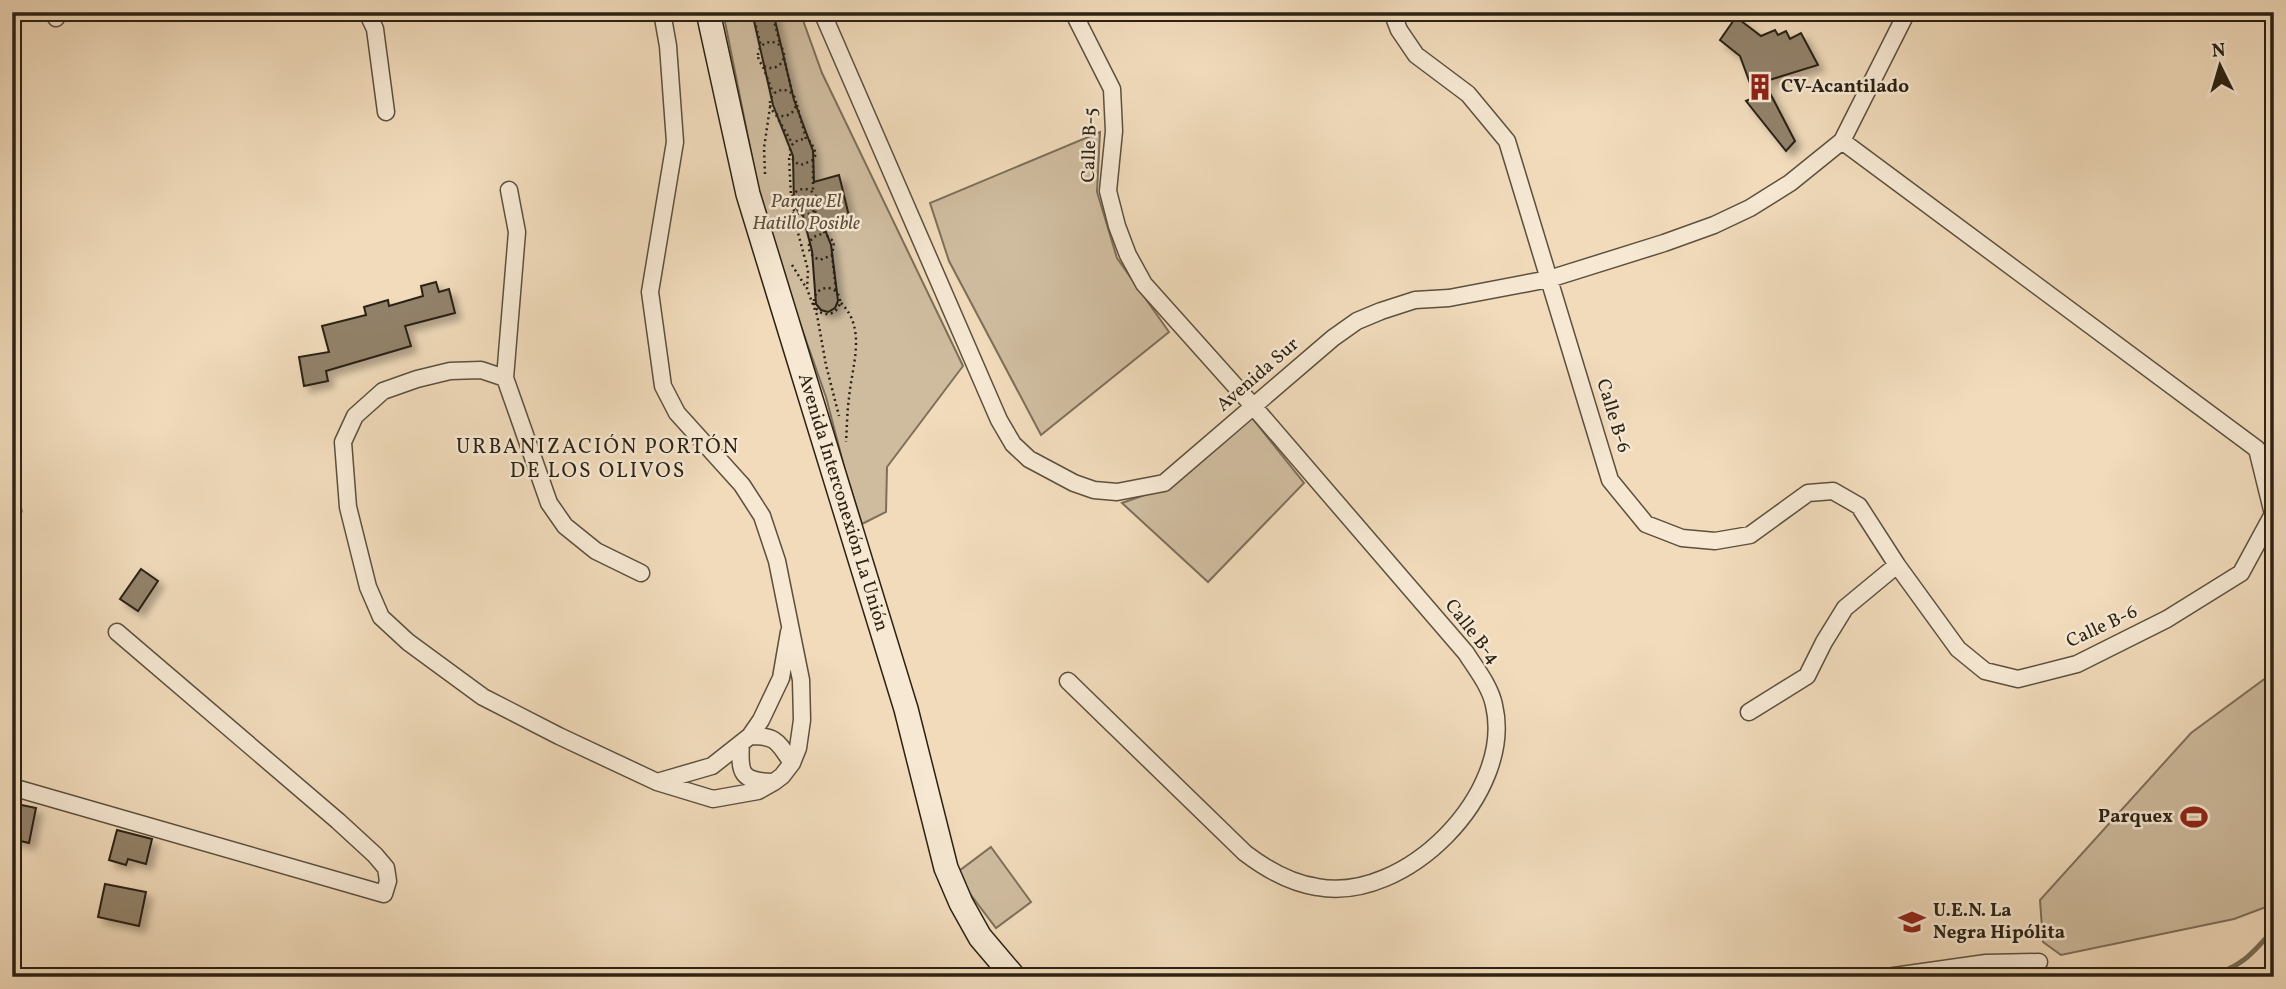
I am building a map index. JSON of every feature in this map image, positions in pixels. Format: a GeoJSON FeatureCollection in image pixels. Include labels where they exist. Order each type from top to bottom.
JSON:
{"type":"FeatureCollection","features":[{"type":"Feature","properties":{"kind":"street"},"geometry":{"type":"LineString","coordinates":[[367,12],[375,29],[386,112]]}},
{"type":"Feature","properties":{"kind":"street"},"geometry":{"type":"LineString","coordinates":[[505,378],[481,370],[450,371],[417,379],[383,391],[355,416],[343,442],[348,507],[368,587],[381,617],[408,642],[482,697],[657,782],[713,799],[758,791],[774,782],[792,762],[798,748],[802,720],[801,680],[777,561],[762,516],[742,485],[677,413],[663,386],[650,292],[674,142],[668,46],[662,12]]}},
{"type":"Feature","properties":{"kind":"street","name":"Avenida Interconexión La Unión"},"geometry":{"type":"LineString","coordinates":[[708,12],[748,194],[906,709],[946,869],[980,937],[1014,977]]}},
{"type":"Feature","properties":{"kind":"street","name":"Avenida Sur"},"geometry":{"type":"LineString","coordinates":[[822,12],[999,420],[1013,444],[1029,459],[1049,470],[1094,489],[1117,492],[1164,483],[1333,338],[1357,321],[1415,300],[1449,298],[1549,279],[1664,243],[1714,225],[1750,208],[1790,183],[1842,141],[1906,12]]}},
{"type":"Feature","properties":{"kind":"street","name":"Calle B-5"},"geometry":{"type":"LineString","coordinates":[[1073,12],[1112,89],[1114,131],[1108,191],[1116,226],[1128,255],[1144,284],[1254,407]]}},
{"type":"Feature","properties":{"kind":"street"},"geometry":{"type":"LineString","coordinates":[[1391,12],[1399,30],[1416,55],[1468,94],[1507,141],[1549,279]]}},
{"type":"Feature","properties":{"kind":"street","name":"Calle B-6"},"geometry":{"type":"LineString","coordinates":[[1549,279],[1610,480],[1646,524],[1682,538],[1715,541],[1739,537],[1750,534],[1808,493],[1833,491],[1859,506],[1897,565],[1958,649],[1986,671],[2018,679],[2077,664],[2167,619],[2241,573],[2273,514],[2257,449],[1842,141]]}},
{"type":"Feature","properties":{"kind":"street"},"geometry":{"type":"LineString","coordinates":[[509,190],[517,232],[505,378],[549,503],[565,526],[596,551],[642,573]]}},
{"type":"Feature","properties":{"kind":"street","name":"Calle B-4"},"geometry":{"type":"LineString","coordinates":[[1068,681],[1245,853],[1265,869],[1294,881],[1318,888],[1345,888],[1373,881],[1423,858],[1462,820],[1490,767],[1496,738],[1494,704],[1483,679],[1466,653],[1254,407]]}},
{"type":"Feature","properties":{"kind":"street"},"geometry":{"type":"LineString","coordinates":[[1749,712],[1807,676],[1845,608],[1897,565]]}},
{"type":"Feature","properties":{"kind":"street"},"geometry":{"type":"LineString","coordinates":[[657,782],[712,766],[746,739],[761,720],[781,678],[791,621]]}},
{"type":"Feature","properties":{"kind":"street"},"geometry":{"type":"LineString","coordinates":[[12,787],[384,894],[388,881],[386,867],[374,855],[117,632]]}},
{"type":"Feature","properties":{"kind":"street"},"geometry":{"type":"LineString","coordinates":[[746,739],[768,736],[779,744],[792,762]]}},
{"type":"Feature","properties":{"kind":"street"},"geometry":{"type":"LineString","coordinates":[[746,739],[740,765],[743,773],[752,781],[774,782]]}},
{"type":"Feature","properties":{"kind":"street"},"geometry":{"type":"LineString","coordinates":[[1887,977],[1986,962],[2039,962]]}},
{"type":"Feature","properties":{"kind":"path"},"geometry":{"type":"LineString","coordinates":[[752,14],[760,18],[772,13],[806,139],[815,148],[815,211],[825,234],[834,242],[832,255],[836,291],[841,303],[850,313],[856,336],[849,396],[847,447],[843,432]]}},
{"type":"Feature","properties":{"kind":"path"},"geometry":{"type":"LineString","coordinates":[[752,14],[761,46]]}},
{"type":"Feature","properties":{"kind":"path"},"geometry":{"type":"LineString","coordinates":[[773,93],[757,53],[761,46],[768,42],[780,45]]}},
{"type":"Feature","properties":{"kind":"path"},"geometry":{"type":"LineString","coordinates":[[763,66],[776,68],[785,58]]}},
{"type":"Feature","properties":{"kind":"path"},"geometry":{"type":"LineString","coordinates":[[764,148],[773,93],[780,89],[792,93]]}},
{"type":"Feature","properties":{"kind":"path"},"geometry":{"type":"LineString","coordinates":[[775,113],[789,115],[797,105]]}},
{"type":"Feature","properties":{"kind":"path"},"geometry":{"type":"LineString","coordinates":[[770,107],[792,143]]}},
{"type":"Feature","properties":{"kind":"path"},"geometry":{"type":"LineString","coordinates":[[806,139],[792,143],[789,156],[791,207],[808,270],[807,289],[819,312],[833,313],[841,303]]}},
{"type":"Feature","properties":{"kind":"path"},"geometry":{"type":"LineString","coordinates":[[789,156],[794,163],[801,166],[813,160]]}},
{"type":"Feature","properties":{"kind":"path"},"geometry":{"type":"LineString","coordinates":[[791,200],[794,193],[801,189],[813,192]]}},
{"type":"Feature","properties":{"kind":"path"},"geometry":{"type":"LineString","coordinates":[[791,207],[803,216],[815,211]]}},
{"type":"Feature","properties":{"kind":"path"},"geometry":{"type":"LineString","coordinates":[[769,226],[795,223]]}},
{"type":"Feature","properties":{"kind":"path"},"geometry":{"type":"LineString","coordinates":[[825,234],[812,237],[808,244],[809,251],[813,258],[820,260],[832,255]]}},
{"type":"Feature","properties":{"kind":"path"},"geometry":{"type":"LineString","coordinates":[[836,291],[824,288],[817,292],[814,306],[825,365],[839,418]]}},
{"type":"Feature","properties":{"kind":"green space","name":"Parque El Hatillo Posible"},"geometry":{"type":"Polygon","coordinates":[[[723,12],[800,12],[822,73],[963,366],[887,467],[886,512],[862,524],[826,397],[766,227],[723,12]]]}},
{"type":"Feature","properties":{"kind":"green space"},"geometry":{"type":"Polygon","coordinates":[[[1100,132],[1097,192],[1117,258],[1169,332],[1041,435],[949,261],[930,203],[1100,132]]]}},
{"type":"Feature","properties":{"kind":"green space"},"geometry":{"type":"Polygon","coordinates":[[[1252,418],[1304,483],[1208,582],[1122,503],[1167,487],[1252,418]]]}},
{"type":"Feature","properties":{"kind":"green space","name":"Parquex"},"geometry":{"type":"Polygon","coordinates":[[[2274,672],[2274,904],[2234,919],[2061,955],[2043,942],[2040,900],[2191,733],[2274,672]]]}},
{"type":"Feature","properties":{"kind":"green space"},"geometry":{"type":"Polygon","coordinates":[[[991,847],[1031,902],[996,928],[955,874],[991,847]]]}},
{"type":"Feature","properties":{"kind":"building"},"geometry":{"type":"Polygon","coordinates":[[[752,12],[773,12],[794,100],[813,151],[814,182],[839,175],[849,216],[822,222],[831,245],[838,301],[835,308],[828,312],[821,310],[816,304],[812,251],[803,216],[794,206],[793,156],[773,105],[752,12]]]}},
{"type":"Feature","properties":{"kind":"building","name":"CV-Acantilado"},"geometry":{"type":"Polygon","coordinates":[[[1736,17],[1761,36],[1775,30],[1778,35],[1786,31],[1790,39],[1801,33],[1818,65],[1766,81],[1795,141],[1786,151],[1746,101],[1755,97],[1740,56],[1720,40],[1736,17]]]}},
{"type":"Feature","properties":{"kind":"building"},"geometry":{"type":"Polygon","coordinates":[[[436,282],[439,292],[449,289],[455,313],[405,326],[411,346],[326,371],[328,381],[304,386],[299,357],[329,352],[322,326],[366,315],[364,307],[388,300],[389,306],[423,296],[421,286],[436,282]]]}},
{"type":"Feature","properties":{"kind":"building"},"geometry":{"type":"Polygon","coordinates":[[[141,569],[158,581],[138,611],[120,599],[141,569]]]}},
{"type":"Feature","properties":{"kind":"building"},"geometry":{"type":"Polygon","coordinates":[[[12,803],[36,808],[29,843],[12,839],[12,803]]]}},
{"type":"Feature","properties":{"kind":"building"},"geometry":{"type":"Polygon","coordinates":[[[117,830],[152,839],[146,864],[128,859],[126,865],[109,860],[117,830]]]}},
{"type":"Feature","properties":{"kind":"building"},"geometry":{"type":"Polygon","coordinates":[[[105,884],[146,892],[139,926],[98,917],[105,884]]]}},
{"type":"Feature","properties":{"kind":"waterway"},"geometry":{"type":"LineString","coordinates":[[2206,977],[2237,965],[2274,929]]}},
{"type":"Feature","properties":{"kind":"place","name":"CV-Acantilado"},"geometry":{"type":"Point","coordinates":[1760,87]}},
{"type":"Feature","properties":{"kind":"place","name":"Parquex"},"geometry":{"type":"Point","coordinates":[2194,817]}},
{"type":"Feature","properties":{"kind":"place","name":"U.E.N. La Negra Hipólita"},"geometry":{"type":"Point","coordinates":[1912,922]}},
{"type":"Feature","properties":{"kind":"district","name":"URBANIZACIÓN PORTÓN DE LOS OLIVOS"},"geometry":{"type":"Point","coordinates":[598,459]}}]}
